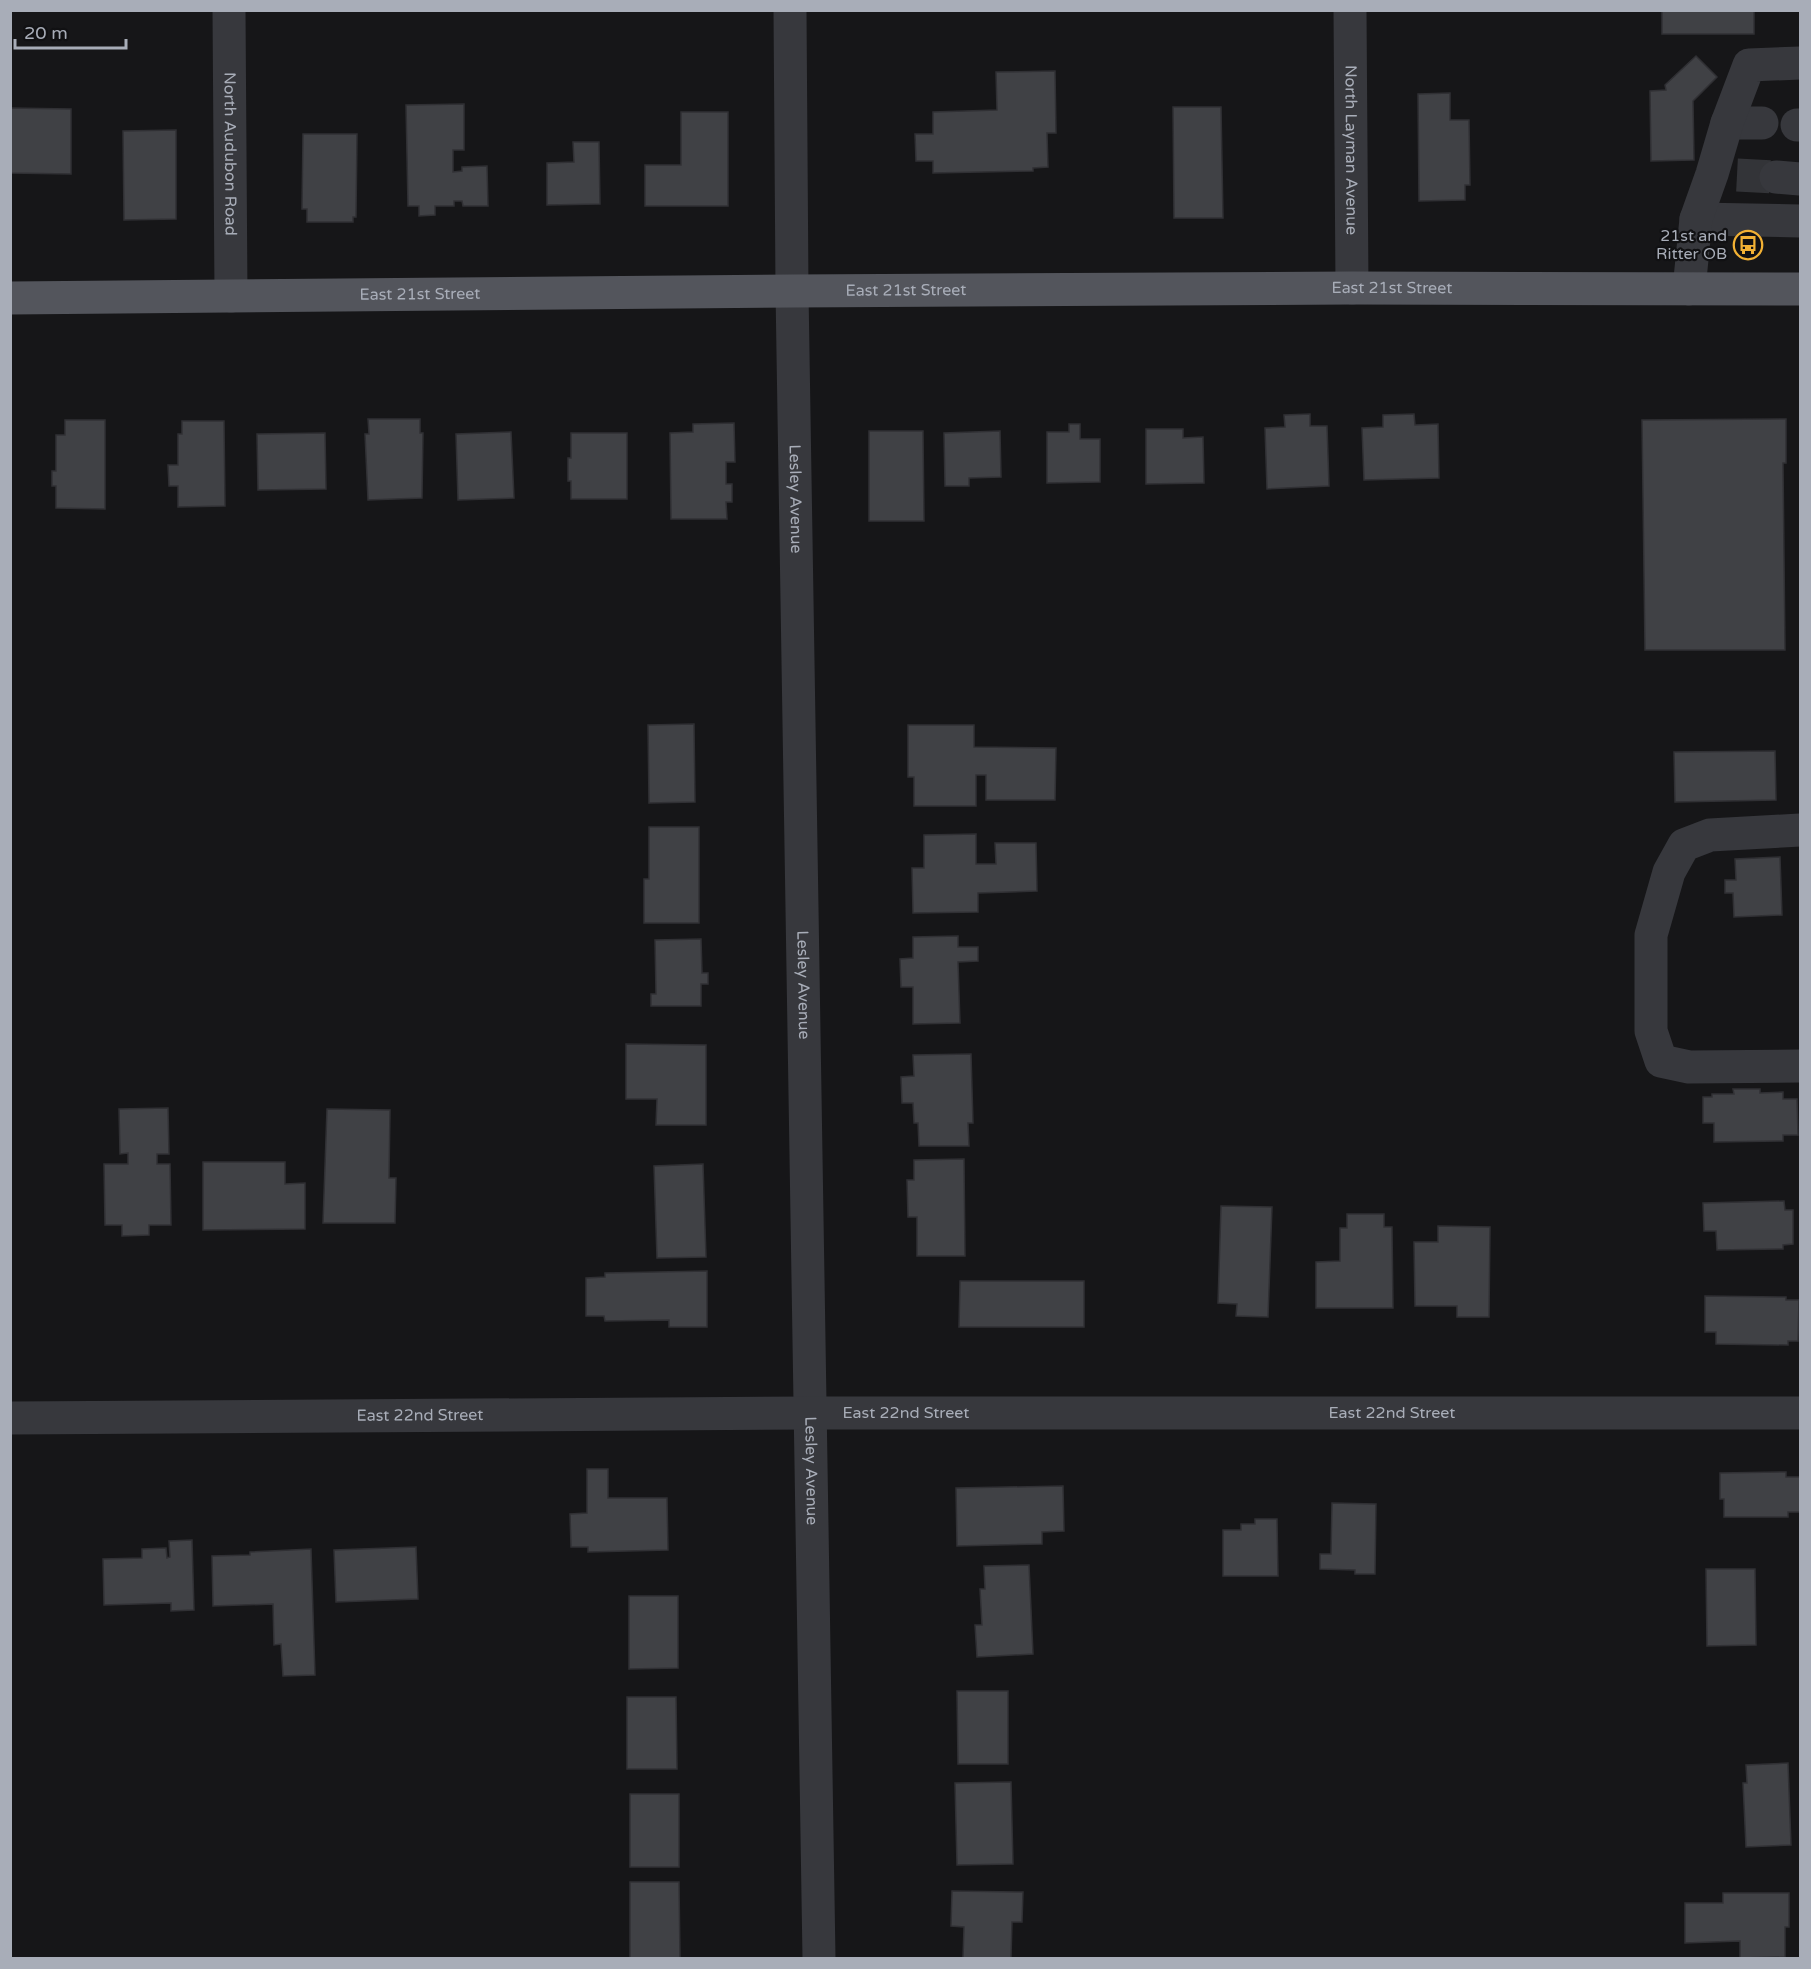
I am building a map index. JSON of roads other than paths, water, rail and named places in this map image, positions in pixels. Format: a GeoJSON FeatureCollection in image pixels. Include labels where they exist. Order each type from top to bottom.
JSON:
{"type":"FeatureCollection","features":[{"type":"Feature","properties":{"kind":"main road","name":"East 21st Street"},"geometry":{"type":"LineString","coordinates":[[10,298],[1352,288],[1800,289]]}},
{"type":"Feature","properties":{"kind":"street","name":"North Audubon Road"},"geometry":{"type":"LineString","coordinates":[[229,10],[231,296]]}},
{"type":"Feature","properties":{"kind":"street","name":"Lesley Avenue"},"geometry":{"type":"LineString","coordinates":[[790,10],[792,291],[819,1959]]}},
{"type":"Feature","properties":{"kind":"street","name":"North Layman Avenue"},"geometry":{"type":"LineString","coordinates":[[1350,10],[1352,288]]}},
{"type":"Feature","properties":{"kind":"street"},"geometry":{"type":"LineString","coordinates":[[1689,289],[1696,219],[1724,175],[1727,123],[1749,65],[1800,63]]}},
{"type":"Feature","properties":{"kind":"street"},"geometry":{"type":"LineString","coordinates":[[1727,123],[1762,123]]}},
{"type":"Feature","properties":{"kind":"street"},"geometry":{"type":"LineString","coordinates":[[1696,219],[1800,221]]}},
{"type":"Feature","properties":{"kind":"street"},"geometry":{"type":"LineString","coordinates":[[1800,830],[1710,835],[1684,845],[1670,872],[1650,935],[1650,1031],[1661,1061],[1689,1067],[1800,1066]]}},
{"type":"Feature","properties":{"kind":"street","name":"East 22nd Street"},"geometry":{"type":"LineString","coordinates":[[10,1418],[810,1413],[1800,1413]]}},
{"type":"Feature","properties":{"kind":"tunnel"},"geometry":{"type":"LineString","coordinates":[[1737,175],[1776,177]]}},
{"type":"Feature","properties":{"kind":"place","name":"21st and Ritter OB"},"geometry":{"type":"Point","coordinates":[1748,245]}}]}
